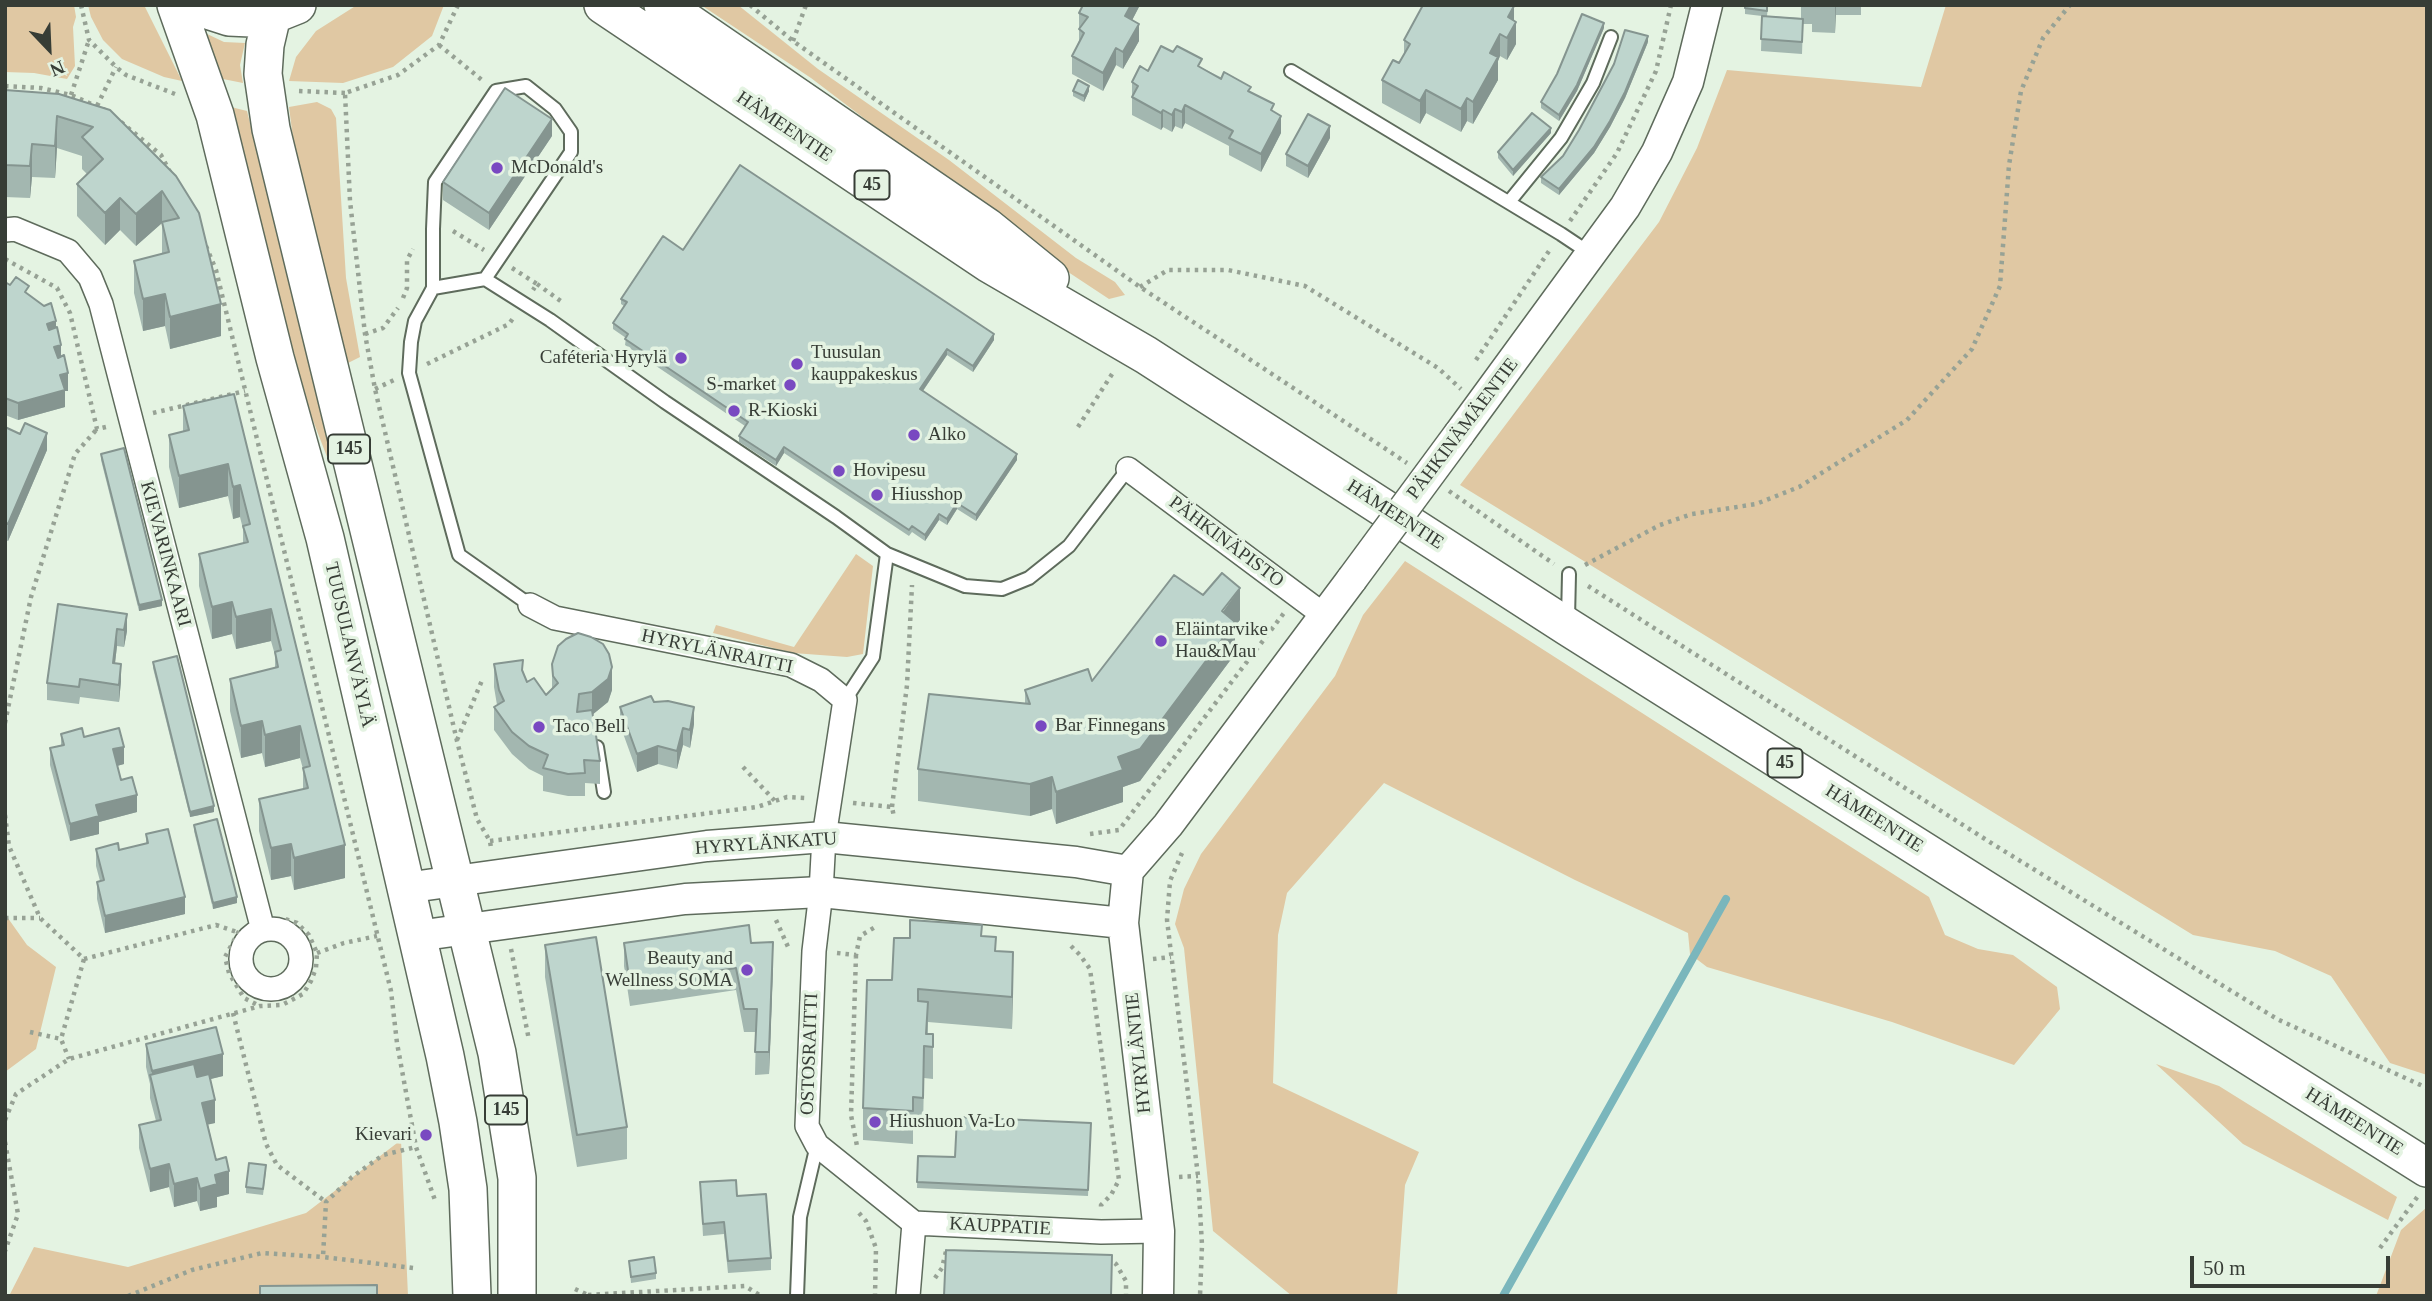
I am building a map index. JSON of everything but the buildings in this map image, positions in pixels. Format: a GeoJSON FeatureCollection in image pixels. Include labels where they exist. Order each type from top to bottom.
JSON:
{"type":"FeatureCollection","features":[{"type":"Feature","properties":{"kind":"main road","name":"TUUSULANVÄYLÄ"},"geometry":{"type":"LineString","coordinates":[[176,5],[225,150],[275,358],[325,538],[417,936],[458,1122],[468,1189],[472,1296]]}},
{"type":"Feature","properties":{"kind":"main road"},"geometry":{"type":"LineString","coordinates":[[192,5],[229,17],[251,18],[285,10]]}},
{"type":"Feature","properties":{"kind":"main road","name":"HÄMEENTIE"},"geometry":{"type":"LineString","coordinates":[[603,5],[1131,361],[1568,626],[2423,1181]]}},
{"type":"Feature","properties":{"kind":"main road","name":"HÄMEENTIE"},"geometry":{"type":"LineString","coordinates":[[663,5],[987,228],[1131,361]]}},
{"type":"Feature","properties":{"kind":"main road","name":"145"},"geometry":{"type":"LineString","coordinates":[[285,10],[265,45],[263,74],[271,129],[497,1053],[517,1178],[517,1296]]}},
{"type":"Feature","properties":{"kind":"street","name":"PÄHKINÄMÄENTIE"},"geometry":{"type":"LineString","coordinates":[[1176,836],[1325,616],[1625,207],[1657,152],[1688,82],[1707,5]]}},
{"type":"Feature","properties":{"kind":"street","name":"KIEVARINKAARI"},"geometry":{"type":"LineString","coordinates":[[5,230],[15,229],[68,251],[90,277],[101,304],[261,924]]}},
{"type":"Feature","properties":{"kind":"street","name":"PÄHKINÄPISTO"},"geometry":{"type":"LineString","coordinates":[[1128,469],[1325,616]]}},
{"type":"Feature","properties":{"kind":"street","name":"HYRYLÄNRAITTI"},"geometry":{"type":"LineString","coordinates":[[530,605],[555,618],[792,664],[821,680],[845,700]]}},
{"type":"Feature","properties":{"kind":"street"},"geometry":{"type":"LineString","coordinates":[[824,837],[845,700]]}},
{"type":"Feature","properties":{"kind":"street"},"geometry":{"type":"LineString","coordinates":[[1128,872],[1176,836]]}},
{"type":"Feature","properties":{"kind":"street","name":"HYRYLÄNKATU"},"geometry":{"type":"LineString","coordinates":[[405,888],[707,846],[824,837],[1076,862],[1128,872]]}},
{"type":"Feature","properties":{"kind":"street","name":"OSTOSRAITTI"},"geometry":{"type":"LineString","coordinates":[[817,1145],[807,1126],[814,951],[824,837]]}},
{"type":"Feature","properties":{"kind":"street","name":"HYRYLÄNTIE"},"geometry":{"type":"LineString","coordinates":[[1128,872],[1124,923],[1159,1231],[1158,1296]]}},
{"type":"Feature","properties":{"kind":"street"},"geometry":{"type":"LineString","coordinates":[[417,936],[685,898],[821,892],[1124,923]]}},
{"type":"Feature","properties":{"kind":"street"},"geometry":{"type":"LineString","coordinates":[[817,1145],[914,1223],[908,1296]]}},
{"type":"Feature","properties":{"kind":"street","name":"KAUPPATIE"},"geometry":{"type":"LineString","coordinates":[[914,1223],[1101,1232],[1159,1231]]}},
{"type":"Feature","properties":{"kind":"lane"},"geometry":{"type":"LineString","coordinates":[[1509,202],[1561,138],[1593,83],[1611,37]]}},
{"type":"Feature","properties":{"kind":"lane"},"geometry":{"type":"LineString","coordinates":[[1291,71],[1592,254]]}},
{"type":"Feature","properties":{"kind":"lane"},"geometry":{"type":"LineString","coordinates":[[485,279],[571,152],[571,132],[555,108],[526,86],[496,91],[435,181],[433,288],[415,321],[409,373],[459,555],[530,605]]}},
{"type":"Feature","properties":{"kind":"lane"},"geometry":{"type":"LineString","coordinates":[[433,288],[485,279],[887,554],[965,586],[1002,589],[1029,578],[1069,546],[1128,469]]}},
{"type":"Feature","properties":{"kind":"lane"},"geometry":{"type":"LineString","coordinates":[[845,700],[873,656],[887,554]]}},
{"type":"Feature","properties":{"kind":"lane"},"geometry":{"type":"LineString","coordinates":[[1568,626],[1569,574]]}},
{"type":"Feature","properties":{"kind":"lane"},"geometry":{"type":"LineString","coordinates":[[596,739],[604,792]]}},
{"type":"Feature","properties":{"kind":"lane"},"geometry":{"type":"LineString","coordinates":[[797,1296],[800,1217],[817,1145]]}},
{"type":"Feature","properties":{"kind":"path"},"geometry":{"type":"LineString","coordinates":[[71,95],[89,40],[81,5]]}},
{"type":"Feature","properties":{"kind":"path"},"geometry":{"type":"LineString","coordinates":[[793,41],[806,5]]}},
{"type":"Feature","properties":{"kind":"path"},"geometry":{"type":"LineString","coordinates":[[1569,574],[1660,525],[1692,514],[1756,504],[1799,487],[1907,420],[1972,349],[2000,286],[2009,165],[2021,91],[2043,38],[2070,5]]}},
{"type":"Feature","properties":{"kind":"path"},"geometry":{"type":"LineString","coordinates":[[89,40],[126,75],[175,94]]}},
{"type":"Feature","properties":{"kind":"path"},"geometry":{"type":"LineString","coordinates":[[439,45],[496,91]]}},
{"type":"Feature","properties":{"kind":"path"},"geometry":{"type":"LineString","coordinates":[[97,106],[116,67]]}},
{"type":"Feature","properties":{"kind":"path"},"geometry":{"type":"LineString","coordinates":[[5,86],[41,88],[71,95],[97,106],[112,115],[160,155],[174,179]]}},
{"type":"Feature","properties":{"kind":"path"},"geometry":{"type":"LineString","coordinates":[[299,91],[345,93]]}},
{"type":"Feature","properties":{"kind":"path"},"geometry":{"type":"LineString","coordinates":[[365,334],[383,328],[401,303],[407,288],[407,260],[416,244],[427,231],[433,229]]}},
{"type":"Feature","properties":{"kind":"path"},"geometry":{"type":"LineString","coordinates":[[203,237],[216,270],[391,991],[397,1043],[416,1147],[437,1207]]}},
{"type":"Feature","properties":{"kind":"path"},"geometry":{"type":"LineString","coordinates":[[1140,287],[1168,270],[1228,270],[1305,286],[1438,368],[1464,392]]}},
{"type":"Feature","properties":{"kind":"path"},"geometry":{"type":"LineString","coordinates":[[375,389],[509,324],[524,304]]}},
{"type":"Feature","properties":{"kind":"path"},"geometry":{"type":"LineString","coordinates":[[1078,427],[1131,361]]}},
{"type":"Feature","properties":{"kind":"path"},"geometry":{"type":"LineString","coordinates":[[5,723],[31,597],[75,454],[97,429]]}},
{"type":"Feature","properties":{"kind":"path"},"geometry":{"type":"LineString","coordinates":[[457,741],[483,678]]}},
{"type":"Feature","properties":{"kind":"path"},"geometry":{"type":"LineString","coordinates":[[743,766],[775,801]]}},
{"type":"Feature","properties":{"kind":"path"},"geometry":{"type":"LineString","coordinates":[[5,815],[9,846],[40,918],[84,959]]}},
{"type":"Feature","properties":{"kind":"path"},"geometry":{"type":"LineString","coordinates":[[1176,836],[1167,919],[1198,1176],[1202,1245],[1200,1296]]}},
{"type":"Feature","properties":{"kind":"path"},"geometry":{"type":"LineString","coordinates":[[5,1120],[16,1094],[69,1059],[260,1006],[282,1005],[303,994],[316,968],[317,953],[309,935],[297,923],[275,916],[261,924],[249,921],[237,932],[225,957],[231,980],[244,998],[260,1006]]}},
{"type":"Feature","properties":{"kind":"path"},"geometry":{"type":"LineString","coordinates":[[5,918],[40,918]]}},
{"type":"Feature","properties":{"kind":"path"},"geometry":{"type":"LineString","coordinates":[[84,959],[216,925],[237,932]]}},
{"type":"Feature","properties":{"kind":"path"},"geometry":{"type":"LineString","coordinates":[[317,953],[344,943],[377,936]]}},
{"type":"Feature","properties":{"kind":"path"},"geometry":{"type":"LineString","coordinates":[[856,954],[851,1115],[858,1143],[849,1200],[866,1221],[876,1248],[875,1296]]}},
{"type":"Feature","properties":{"kind":"path"},"geometry":{"type":"LineString","coordinates":[[69,1059],[61,1039],[84,959]]}},
{"type":"Feature","properties":{"kind":"path"},"geometry":{"type":"LineString","coordinates":[[233,1013],[266,1144],[277,1165],[326,1202]]}},
{"type":"Feature","properties":{"kind":"path"},"geometry":{"type":"LineString","coordinates":[[30,1032],[61,1039]]}},
{"type":"Feature","properties":{"kind":"path"},"geometry":{"type":"LineString","coordinates":[[5,1142],[18,1214],[5,1251]]}},
{"type":"Feature","properties":{"kind":"path"},"geometry":{"type":"LineString","coordinates":[[858,1143],[867,1152]]}},
{"type":"Feature","properties":{"kind":"path"},"geometry":{"type":"LineString","coordinates":[[323,1257],[326,1202],[352,1177],[383,1155],[416,1147]]}},
{"type":"Feature","properties":{"kind":"path"},"geometry":{"type":"LineString","coordinates":[[2381,1248],[2423,1181]]}},
{"type":"Feature","properties":{"kind":"path"},"geometry":{"type":"LineString","coordinates":[[1092,1207],[1101,1205]]}},
{"type":"Feature","properties":{"kind":"path"},"geometry":{"type":"LineString","coordinates":[[128,1296],[192,1270],[262,1253],[413,1268]]}},
{"type":"Feature","properties":{"kind":"path"},"geometry":{"type":"LineString","coordinates":[[575,1289],[588,1295],[744,1286],[761,1296]]}},
{"type":"Feature","properties":{"kind":"shaded area"},"geometry":{"type":"Polygon","coordinates":[[[74,5],[75,66],[67,79],[34,73],[5,72],[5,7],[74,5]]]}},
{"type":"Feature","properties":{"kind":"shaded area"},"geometry":{"type":"Polygon","coordinates":[[[88,5],[144,5],[182,81],[164,77],[122,59],[103,40],[88,5]]]}},
{"type":"Feature","properties":{"kind":"shaded area"},"geometry":{"type":"Polygon","coordinates":[[[357,5],[444,5],[432,36],[393,67],[343,83],[289,81],[296,57],[316,31],[357,5]]]}},
{"type":"Feature","properties":{"kind":"shaded area"},"geometry":{"type":"Polygon","coordinates":[[[701,5],[738,5],[818,69],[949,160],[1076,258],[1115,282],[1125,295],[1109,299],[1053,262],[811,78],[701,5]]]}},
{"type":"Feature","properties":{"kind":"shaded area"},"geometry":{"type":"Polygon","coordinates":[[[1946,5],[2427,5],[2427,1075],[2390,1063],[2331,976],[2275,951],[2193,935],[1460,485],[1659,222],[1697,148],[1727,70],[1921,87],[1946,5]]]}},
{"type":"Feature","properties":{"kind":"shaded area"},"geometry":{"type":"Polygon","coordinates":[[[205,33],[224,42],[245,43],[240,65],[243,83],[223,79],[205,33]]]}},
{"type":"Feature","properties":{"kind":"shaded area"},"geometry":{"type":"Polygon","coordinates":[[[317,102],[331,109],[336,118],[346,278],[360,357],[346,364],[293,138],[289,107],[317,102]]]}},
{"type":"Feature","properties":{"kind":"shaded area"},"geometry":{"type":"Polygon","coordinates":[[[231,107],[247,111],[334,462],[329,462],[302,392],[231,107]]]}},
{"type":"Feature","properties":{"kind":"shaded area"},"geometry":{"type":"Polygon","coordinates":[[[856,554],[873,566],[863,654],[847,657],[793,653],[713,633],[716,625],[794,647],[856,554]]]}},
{"type":"Feature","properties":{"kind":"shaded area"},"geometry":{"type":"Polygon","coordinates":[[[1405,561],[1929,897],[1945,935],[1978,949],[2013,955],[2057,987],[2060,1009],[2014,1065],[1892,1022],[1707,967],[1690,954],[1688,933],[1575,880],[1384,783],[1287,893],[1278,935],[1273,1083],[1419,1152],[1405,1185],[1397,1296],[1292,1296],[1213,1231],[1184,948],[1175,924],[1184,889],[1201,854],[1335,676],[1363,615],[1405,561]]]}},
{"type":"Feature","properties":{"kind":"shaded area"},"geometry":{"type":"Polygon","coordinates":[[[5,914],[27,945],[56,967],[36,1049],[5,1072],[5,914]]]}},
{"type":"Feature","properties":{"kind":"shaded area"},"geometry":{"type":"Polygon","coordinates":[[[2156,1064],[2219,1086],[2397,1197],[2388,1220],[2243,1144],[2156,1064]]]}},
{"type":"Feature","properties":{"kind":"shaded area"},"geometry":{"type":"Polygon","coordinates":[[[401,1140],[408,1296],[9,1296],[34,1247],[128,1267],[306,1213],[401,1140]]]}},
{"type":"Feature","properties":{"kind":"shaded area"},"geometry":{"type":"Polygon","coordinates":[[[2427,1207],[2427,1296],[2376,1296],[2401,1230],[2427,1207]]]}},
{"type":"Feature","properties":{"kind":"waterway"},"geometry":{"type":"LineString","coordinates":[[1503,1296],[1726,899]]}},
{"type":"Feature","properties":{"kind":"place","name":"McDonald's"},"geometry":{"type":"Point","coordinates":[497,168]}},
{"type":"Feature","properties":{"kind":"place","name":"Caféteria Hyrylä"},"geometry":{"type":"Point","coordinates":[681,358]}},
{"type":"Feature","properties":{"kind":"place","name":"Tuusulan kauppakeskus"},"geometry":{"type":"Point","coordinates":[797,364]}},
{"type":"Feature","properties":{"kind":"place","name":"S-market"},"geometry":{"type":"Point","coordinates":[790,385]}},
{"type":"Feature","properties":{"kind":"place","name":"R-Kioski"},"geometry":{"type":"Point","coordinates":[734,411]}},
{"type":"Feature","properties":{"kind":"place","name":"Alko"},"geometry":{"type":"Point","coordinates":[914,435]}},
{"type":"Feature","properties":{"kind":"place","name":"Hovipesu"},"geometry":{"type":"Point","coordinates":[839,471]}},
{"type":"Feature","properties":{"kind":"place","name":"Hiusshop"},"geometry":{"type":"Point","coordinates":[877,495]}},
{"type":"Feature","properties":{"kind":"place","name":"Eläintarvike Hau&Mau"},"geometry":{"type":"Point","coordinates":[1161,641]}},
{"type":"Feature","properties":{"kind":"place","name":"Bar Finnegans"},"geometry":{"type":"Point","coordinates":[1041,726]}},
{"type":"Feature","properties":{"kind":"place","name":"Taco Bell"},"geometry":{"type":"Point","coordinates":[539,727]}},
{"type":"Feature","properties":{"kind":"place","name":"Beauty and Wellness SOMA"},"geometry":{"type":"Point","coordinates":[747,970]}},
{"type":"Feature","properties":{"kind":"place","name":"Hiushuon Va-Lo"},"geometry":{"type":"Point","coordinates":[875,1122]}},
{"type":"Feature","properties":{"kind":"place","name":"Kievari"},"geometry":{"type":"Point","coordinates":[426,1135]}}]}
